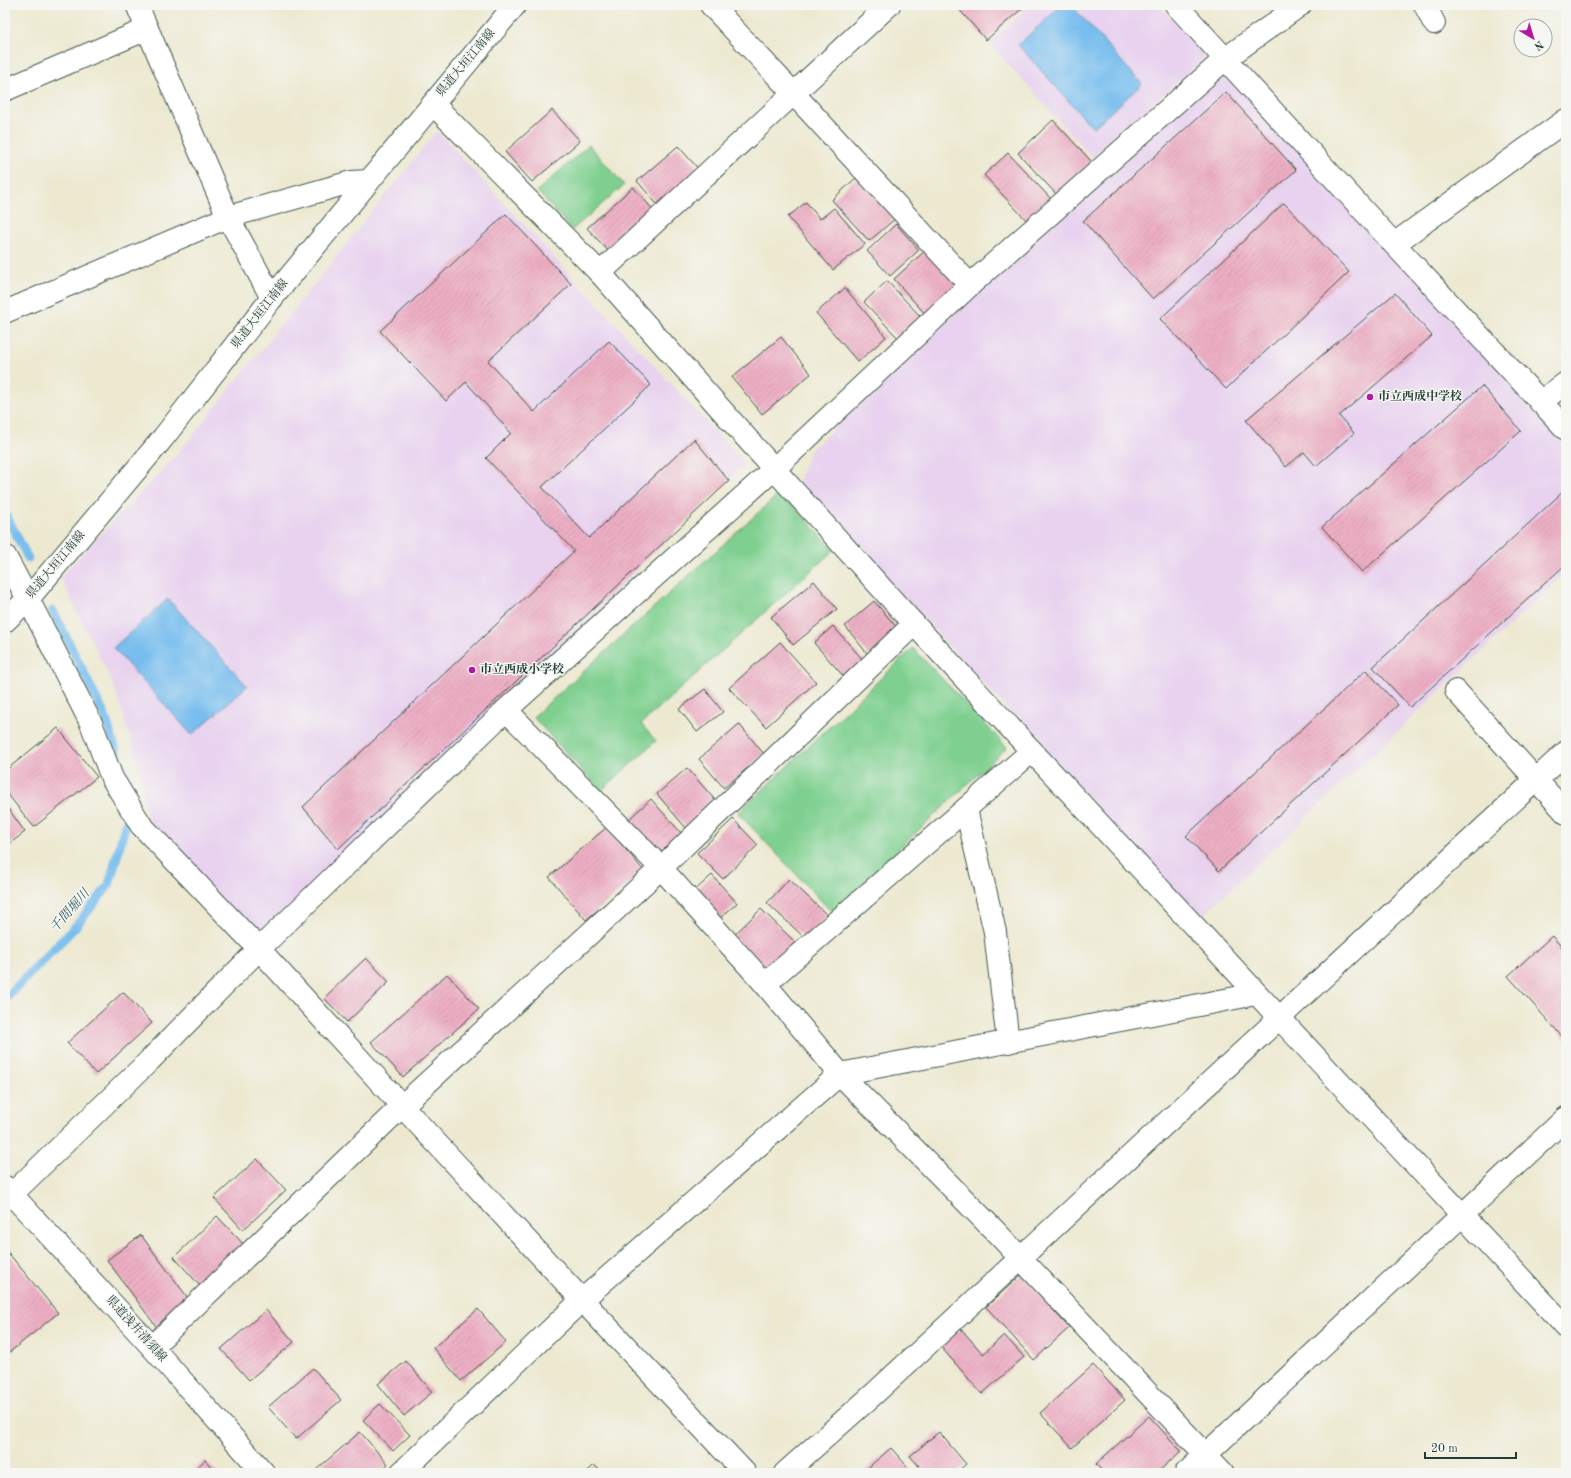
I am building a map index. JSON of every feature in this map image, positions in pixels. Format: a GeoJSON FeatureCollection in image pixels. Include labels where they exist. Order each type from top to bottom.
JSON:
{"type":"FeatureCollection","features":[{"type":"Feature","properties":{"kind":"street"},"geometry":{"type":"LineString","coordinates":[[138,5],[228,217],[272,298]]}},
{"type":"Feature","properties":{"kind":"street","name":"県道大垣江南線"},"geometry":{"type":"LineString","coordinates":[[5,620],[28,599],[163,438],[272,298],[514,5]]}},
{"type":"Feature","properties":{"kind":"street"},"geometry":{"type":"LineString","coordinates":[[710,5],[970,286]]}},
{"type":"Feature","properties":{"kind":"street"},"geometry":{"type":"LineString","coordinates":[[600,273],[889,5]]}},
{"type":"Feature","properties":{"kind":"street"},"geometry":{"type":"LineString","coordinates":[[1176,5],[1394,244],[1566,429]]}},
{"type":"Feature","properties":{"kind":"street"},"geometry":{"type":"LineString","coordinates":[[9,1190],[150,1060],[259,949],[506,710],[774,469],[970,286],[1225,59],[1300,5]]}},
{"type":"Feature","properties":{"kind":"street"},"geometry":{"type":"LineString","coordinates":[[5,90],[147,28]]}},
{"type":"Feature","properties":{"kind":"street"},"geometry":{"type":"LineString","coordinates":[[433,104],[600,273],[914,624],[1278,1018],[1463,1214],[1566,1327]]}},
{"type":"Feature","properties":{"kind":"street"},"geometry":{"type":"LineString","coordinates":[[1394,244],[1566,120]]}},
{"type":"Feature","properties":{"kind":"street"},"geometry":{"type":"LineString","coordinates":[[5,312],[228,217],[350,182],[369,181]]}},
{"type":"Feature","properties":{"kind":"street"},"geometry":{"type":"LineString","coordinates":[[1540,402],[1566,383]]}},
{"type":"Feature","properties":{"kind":"street"},"geometry":{"type":"LineString","coordinates":[[5,556],[91,723],[112,778],[141,825],[259,949],[402,1106],[745,1473]]}},
{"type":"Feature","properties":{"kind":"street"},"geometry":{"type":"LineString","coordinates":[[152,1347],[402,1106],[661,868],[914,624]]}},
{"type":"Feature","properties":{"kind":"street"},"geometry":{"type":"LineString","coordinates":[[1456,691],[1566,813]]}},
{"type":"Feature","properties":{"kind":"street"},"geometry":{"type":"LineString","coordinates":[[506,710],[661,868],[765,984],[840,1074],[1020,1258],[1223,1473]]}},
{"type":"Feature","properties":{"kind":"street"},"geometry":{"type":"LineString","coordinates":[[765,984],[1032,751]]}},
{"type":"Feature","properties":{"kind":"street"},"geometry":{"type":"LineString","coordinates":[[786,1473],[875,1393],[1566,752]]}},
{"type":"Feature","properties":{"kind":"street"},"geometry":{"type":"LineString","coordinates":[[966,809],[995,932],[1008,1042]]}},
{"type":"Feature","properties":{"kind":"street"},"geometry":{"type":"LineString","coordinates":[[401,1473],[582,1300],[840,1074],[1256,994]]}},
{"type":"Feature","properties":{"kind":"street"},"geometry":{"type":"LineString","coordinates":[[1186,1473],[1566,1118]]}},
{"type":"Feature","properties":{"kind":"street","name":"県道浅井清須線"},"geometry":{"type":"LineString","coordinates":[[9,1190],[264,1473]]}},
{"type":"Feature","properties":{"kind":"shaded area"},"geometry":{"type":"Polygon","coordinates":[[[1031,5],[1159,5],[1206,56],[1093,158],[989,43],[1031,5]]]}},
{"type":"Feature","properties":{"kind":"shaded area"},"geometry":{"type":"Polygon","coordinates":[[[1227,72],[1566,444],[1566,572],[1200,918],[798,482],[810,451],[1212,73],[1227,72]]]}},
{"type":"Feature","properties":{"kind":"shaded area"},"geometry":{"type":"Polygon","coordinates":[[[437,131],[745,464],[260,939],[149,823],[136,756],[114,686],[60,577],[176,456],[437,131]]]}},
{"type":"Feature","properties":{"kind":"green space"},"geometry":{"type":"Polygon","coordinates":[[[589,145],[624,185],[572,230],[537,191],[589,145]]]}},
{"type":"Feature","properties":{"kind":"green space"},"geometry":{"type":"Polygon","coordinates":[[[781,492],[834,550],[641,724],[656,741],[601,791],[533,717],[781,492]]]}},
{"type":"Feature","properties":{"kind":"green space"},"geometry":{"type":"Polygon","coordinates":[[[913,648],[1007,747],[832,912],[738,813],[913,648]]]}},
{"type":"Feature","properties":{"kind":"water"},"geometry":{"type":"Polygon","coordinates":[[[1062,5],[1071,5],[1142,84],[1093,128],[1018,45],[1062,5]]]}},
{"type":"Feature","properties":{"kind":"water"},"geometry":{"type":"Polygon","coordinates":[[[168,599],[247,686],[192,735],[113,648],[168,599]]]}},
{"type":"Feature","properties":{"kind":"building"},"geometry":{"type":"Polygon","coordinates":[[[960,5],[1026,5],[986,40],[957,7],[960,5]]]}},
{"type":"Feature","properties":{"kind":"building"},"geometry":{"type":"Polygon","coordinates":[[[1226,92],[1296,170],[1153,299],[1083,221],[1226,92]]]}},
{"type":"Feature","properties":{"kind":"building"},"geometry":{"type":"Polygon","coordinates":[[[552,110],[580,141],[532,182],[505,152],[552,110]]]}},
{"type":"Feature","properties":{"kind":"building"},"geometry":{"type":"Polygon","coordinates":[[[1053,120],[1092,162],[1057,195],[1018,153],[1053,120]]]}},
{"type":"Feature","properties":{"kind":"building"},"geometry":{"type":"Polygon","coordinates":[[[678,146],[702,173],[661,209],[637,181],[678,146]]]}},
{"type":"Feature","properties":{"kind":"building"},"geometry":{"type":"Polygon","coordinates":[[[1008,153],[1052,200],[1028,222],[984,175],[1008,153]]]}},
{"type":"Feature","properties":{"kind":"building"},"geometry":{"type":"Polygon","coordinates":[[[858,176],[896,218],[869,241],[832,200],[858,176]]]}},
{"type":"Feature","properties":{"kind":"building"},"geometry":{"type":"Polygon","coordinates":[[[633,187],[656,213],[611,254],[587,228],[633,187]]]}},
{"type":"Feature","properties":{"kind":"building"},"geometry":{"type":"Polygon","coordinates":[[[806,202],[820,219],[834,208],[865,244],[833,270],[788,217],[806,202]]]}},
{"type":"Feature","properties":{"kind":"building"},"geometry":{"type":"Polygon","coordinates":[[[1284,203],[1349,272],[1226,389],[1160,319],[1284,203]]]}},
{"type":"Feature","properties":{"kind":"building"},"geometry":{"type":"Polygon","coordinates":[[[506,214],[571,284],[488,361],[534,412],[609,341],[651,385],[542,487],[589,538],[694,439],[729,481],[338,849],[303,807],[574,551],[486,458],[511,433],[466,382],[446,401],[380,331],[506,214]]]}},
{"type":"Feature","properties":{"kind":"building"},"geometry":{"type":"Polygon","coordinates":[[[896,224],[919,250],[890,276],[867,251],[896,224]]]}},
{"type":"Feature","properties":{"kind":"building"},"geometry":{"type":"Polygon","coordinates":[[[928,248],[962,285],[927,316],[894,279],[928,248]]]}},
{"type":"Feature","properties":{"kind":"building"},"geometry":{"type":"Polygon","coordinates":[[[887,281],[921,317],[898,338],[864,302],[887,281]]]}},
{"type":"Feature","properties":{"kind":"building"},"geometry":{"type":"Polygon","coordinates":[[[845,288],[886,337],[858,362],[816,313],[845,288]]]}},
{"type":"Feature","properties":{"kind":"building"},"geometry":{"type":"Polygon","coordinates":[[[1395,293],[1432,336],[1339,416],[1354,433],[1316,466],[1304,452],[1286,467],[1246,420],[1395,293]]]}},
{"type":"Feature","properties":{"kind":"building"},"geometry":{"type":"Polygon","coordinates":[[[781,337],[811,374],[762,414],[732,377],[781,337]]]}},
{"type":"Feature","properties":{"kind":"building"},"geometry":{"type":"Polygon","coordinates":[[[1482,386],[1521,431],[1362,572],[1322,527],[1482,386]]]}},
{"type":"Feature","properties":{"kind":"building"},"geometry":{"type":"Polygon","coordinates":[[[1566,489],[1566,564],[1410,707],[1373,667],[1566,489]]]}},
{"type":"Feature","properties":{"kind":"building"},"geometry":{"type":"Polygon","coordinates":[[[814,581],[837,609],[793,645],[771,617],[814,581]]]}},
{"type":"Feature","properties":{"kind":"building"},"geometry":{"type":"Polygon","coordinates":[[[874,601],[900,631],[870,657],[845,626],[874,601]]]}},
{"type":"Feature","properties":{"kind":"building"},"geometry":{"type":"Polygon","coordinates":[[[833,626],[864,661],[845,678],[814,643],[833,626]]]}},
{"type":"Feature","properties":{"kind":"building"},"geometry":{"type":"Polygon","coordinates":[[[780,642],[816,682],[766,727],[729,688],[780,642]]]}},
{"type":"Feature","properties":{"kind":"building"},"geometry":{"type":"Polygon","coordinates":[[[1366,670],[1398,705],[1219,871],[1186,836],[1366,670]]]}},
{"type":"Feature","properties":{"kind":"building"},"geometry":{"type":"Polygon","coordinates":[[[705,689],[723,712],[697,732],[679,709],[705,689]]]}},
{"type":"Feature","properties":{"kind":"building"},"geometry":{"type":"Polygon","coordinates":[[[739,724],[764,754],[724,788],[699,759],[739,724]]]}},
{"type":"Feature","properties":{"kind":"building"},"geometry":{"type":"Polygon","coordinates":[[[58,728],[97,777],[34,827],[5,791],[5,771],[58,728]]]}},
{"type":"Feature","properties":{"kind":"building"},"geometry":{"type":"Polygon","coordinates":[[[687,768],[716,801],[686,828],[657,794],[687,768]]]}},
{"type":"Feature","properties":{"kind":"building"},"geometry":{"type":"Polygon","coordinates":[[[651,799],[682,834],[658,856],[627,821],[651,799]]]}},
{"type":"Feature","properties":{"kind":"building"},"geometry":{"type":"Polygon","coordinates":[[[5,804],[25,832],[5,847],[5,804]]]}},
{"type":"Feature","properties":{"kind":"building"},"geometry":{"type":"Polygon","coordinates":[[[733,819],[758,845],[723,879],[697,853],[733,819]]]}},
{"type":"Feature","properties":{"kind":"building"},"geometry":{"type":"Polygon","coordinates":[[[607,827],[644,871],[586,920],[549,877],[607,827]]]}},
{"type":"Feature","properties":{"kind":"building"},"geometry":{"type":"Polygon","coordinates":[[[712,875],[737,903],[718,920],[693,892],[712,875]]]}},
{"type":"Feature","properties":{"kind":"building"},"geometry":{"type":"Polygon","coordinates":[[[789,879],[827,915],[805,938],[767,903],[789,879]]]}},
{"type":"Feature","properties":{"kind":"building"},"geometry":{"type":"Polygon","coordinates":[[[761,909],[795,942],[768,970],[733,936],[761,909]]]}},
{"type":"Feature","properties":{"kind":"building"},"geometry":{"type":"Polygon","coordinates":[[[1552,936],[1566,952],[1566,1041],[1508,976],[1552,936]]]}},
{"type":"Feature","properties":{"kind":"building"},"geometry":{"type":"Polygon","coordinates":[[[366,958],[389,982],[347,1022],[324,998],[366,958]]]}},
{"type":"Feature","properties":{"kind":"building"},"geometry":{"type":"Polygon","coordinates":[[[447,974],[479,1009],[403,1077],[371,1042],[447,974]]]}},
{"type":"Feature","properties":{"kind":"building"},"geometry":{"type":"Polygon","coordinates":[[[123,992],[152,1023],[96,1074],[67,1043],[123,992]]]}},
{"type":"Feature","properties":{"kind":"building"},"geometry":{"type":"Polygon","coordinates":[[[257,1159],[286,1190],[243,1230],[214,1198],[257,1159]]]}},
{"type":"Feature","properties":{"kind":"building"},"geometry":{"type":"Polygon","coordinates":[[[217,1216],[246,1247],[202,1288],[174,1257],[217,1216]]]}},
{"type":"Feature","properties":{"kind":"building"},"geometry":{"type":"Polygon","coordinates":[[[141,1235],[191,1302],[158,1329],[107,1260],[141,1235]]]}},
{"type":"Feature","properties":{"kind":"building"},"geometry":{"type":"Polygon","coordinates":[[[5,1249],[58,1313],[5,1356],[5,1249]]]}},
{"type":"Feature","properties":{"kind":"building"},"geometry":{"type":"Polygon","coordinates":[[[1022,1274],[1069,1328],[1034,1360],[986,1307],[1022,1274]]]}},
{"type":"Feature","properties":{"kind":"building"},"geometry":{"type":"Polygon","coordinates":[[[478,1309],[506,1342],[461,1381],[433,1348],[478,1309]]]}},
{"type":"Feature","properties":{"kind":"building"},"geometry":{"type":"Polygon","coordinates":[[[266,1310],[294,1342],[249,1380],[221,1349],[266,1310]]]}},
{"type":"Feature","properties":{"kind":"building"},"geometry":{"type":"Polygon","coordinates":[[[961,1329],[983,1354],[1004,1335],[1024,1357],[982,1394],[941,1347],[961,1329]]]}},
{"type":"Feature","properties":{"kind":"building"},"geometry":{"type":"Polygon","coordinates":[[[406,1361],[432,1392],[404,1416],[378,1384],[406,1361]]]}},
{"type":"Feature","properties":{"kind":"building"},"geometry":{"type":"Polygon","coordinates":[[[1093,1365],[1125,1400],[1072,1448],[1040,1413],[1093,1365]]]}},
{"type":"Feature","properties":{"kind":"building"},"geometry":{"type":"Polygon","coordinates":[[[313,1368],[341,1400],[296,1439],[268,1407],[313,1368]]]}},
{"type":"Feature","properties":{"kind":"building"},"geometry":{"type":"Polygon","coordinates":[[[380,1404],[410,1435],[393,1451],[363,1420],[380,1404]]]}},
{"type":"Feature","properties":{"kind":"building"},"geometry":{"type":"Polygon","coordinates":[[[1149,1416],[1181,1451],[1157,1473],[1104,1473],[1096,1464],[1149,1416]]]}},
{"type":"Feature","properties":{"kind":"building"},"geometry":{"type":"Polygon","coordinates":[[[360,1432],[388,1464],[378,1473],[318,1473],[316,1470],[360,1432]]]}},
{"type":"Feature","properties":{"kind":"building"},"geometry":{"type":"Polygon","coordinates":[[[939,1432],[966,1464],[956,1473],[925,1473],[910,1456],[939,1432]]]}},
{"type":"Feature","properties":{"kind":"building"},"geometry":{"type":"Polygon","coordinates":[[[891,1448],[913,1473],[863,1472],[891,1448]]]}},
{"type":"Feature","properties":{"kind":"building"},"geometry":{"type":"Polygon","coordinates":[[[205,1460],[217,1473],[191,1473],[205,1460]]]}},
{"type":"Feature","properties":{"kind":"building"},"geometry":{"type":"Polygon","coordinates":[[[594,1465],[603,1473],[586,1473],[594,1465]]]}},
{"type":"Feature","properties":{"kind":"waterway","name":"千間堀川"},"geometry":{"type":"LineString","coordinates":[[5,513],[28,558]]}},
{"type":"Feature","properties":{"kind":"waterway","name":"千間堀川"},"geometry":{"type":"LineString","coordinates":[[53,611],[105,716],[124,777]]}},
{"type":"Feature","properties":{"kind":"waterway","name":"千間堀川"},"geometry":{"type":"LineString","coordinates":[[5,999],[75,927],[109,885],[126,823]]}},
{"type":"Feature","properties":{"kind":"place","name":"市立西成中学校"},"geometry":{"type":"Point","coordinates":[1370,397]}},
{"type":"Feature","properties":{"kind":"place","name":"市立西成小学校"},"geometry":{"type":"Point","coordinates":[472,670]}}]}
